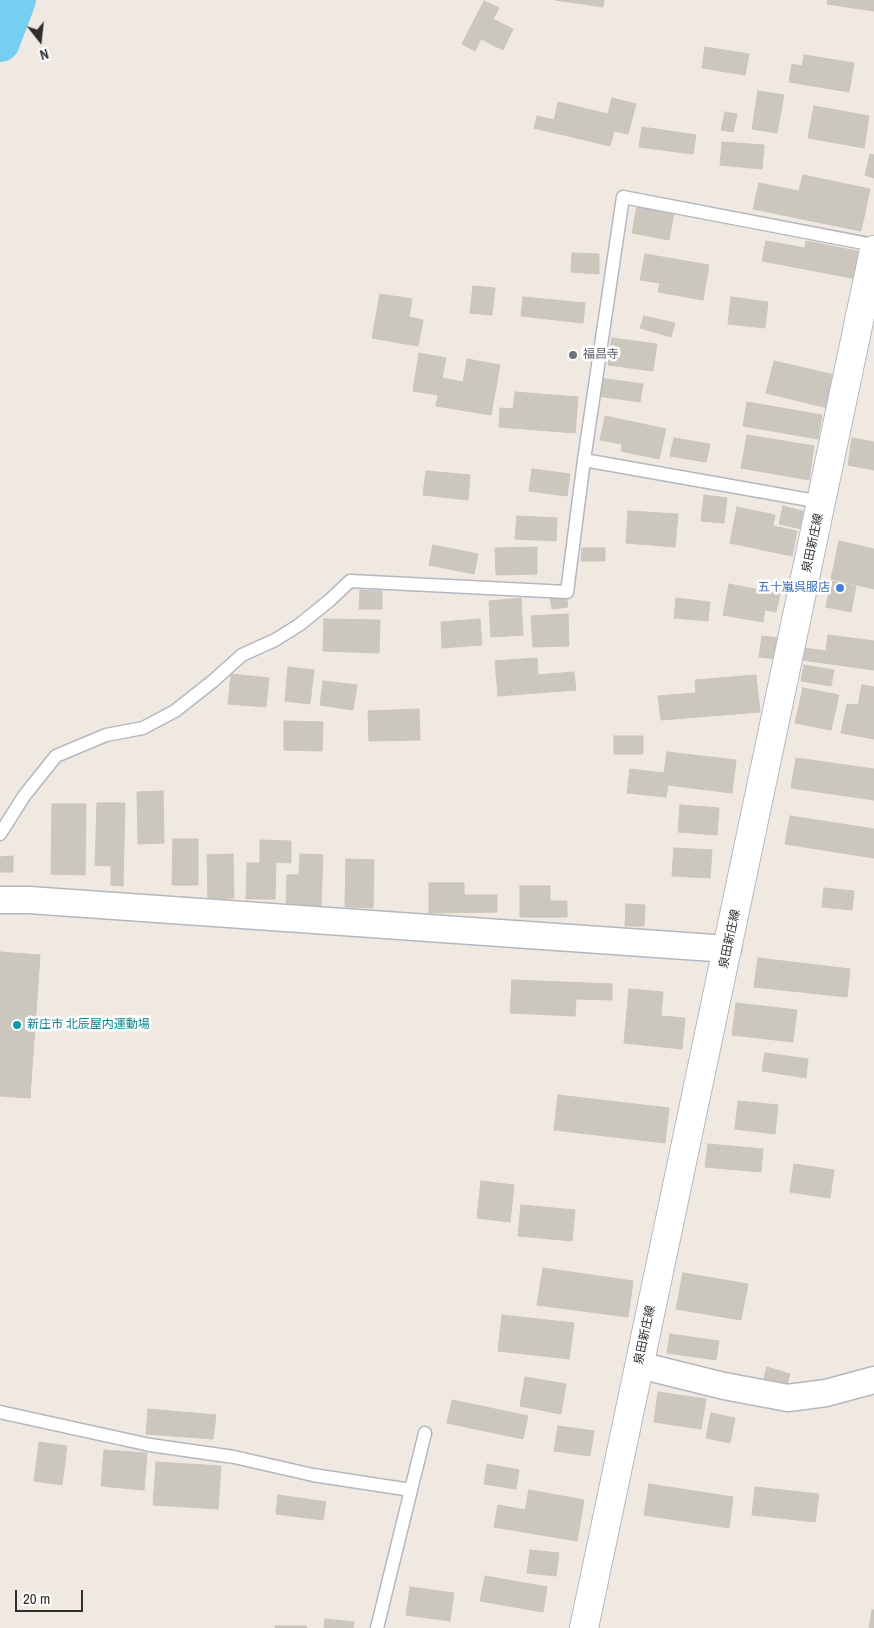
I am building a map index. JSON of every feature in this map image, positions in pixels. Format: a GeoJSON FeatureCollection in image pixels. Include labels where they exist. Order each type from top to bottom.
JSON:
{"type":"FeatureCollection","features":[{"type":"Feature","properties":{"kind":"main road","name":"泉田新庄線"},"geometry":{"type":"LineString","coordinates":[[584,1628],[874,250]]}},
{"type":"Feature","properties":{"kind":"street"},"geometry":{"type":"LineString","coordinates":[[0,900],[29,900],[728,949]]}},
{"type":"Feature","properties":{"kind":"street"},"geometry":{"type":"LineString","coordinates":[[639,1365],[724,1386],[788,1398],[826,1393],[874,1380]]}},
{"type":"Feature","properties":{"kind":"lane"},"geometry":{"type":"LineString","coordinates":[[0,834],[24,796],[56,756],[106,735],[143,728],[175,711],[242,655],[275,640],[299,625],[350,581],[567,592],[584,460],[623,197],[874,245]]}},
{"type":"Feature","properties":{"kind":"lane"},"geometry":{"type":"LineString","coordinates":[[584,460],[821,502]]}},
{"type":"Feature","properties":{"kind":"lane"},"geometry":{"type":"LineString","coordinates":[[0,1412],[150,1445],[234,1457],[313,1474],[410,1490]]}},
{"type":"Feature","properties":{"kind":"lane"},"geometry":{"type":"LineString","coordinates":[[377,1628],[424,1433]]}},
{"type":"Feature","properties":{"kind":"building"},"geometry":{"type":"Polygon","coordinates":[[[556,0],[604,0],[603,7],[556,0]]]}},
{"type":"Feature","properties":{"kind":"building"},"geometry":{"type":"Polygon","coordinates":[[[828,0],[874,0],[874,11],[827,4],[828,0]]]}},
{"type":"Feature","properties":{"kind":"building"},"geometry":{"type":"Polygon","coordinates":[[[484,1],[499,8],[493,19],[513,29],[503,50],[481,39],[475,51],[462,44],[484,1]]]}},
{"type":"Feature","properties":{"kind":"building"},"geometry":{"type":"Polygon","coordinates":[[[705,47],[749,54],[745,75],[702,68],[705,47]]]}},
{"type":"Feature","properties":{"kind":"building"},"geometry":{"type":"Polygon","coordinates":[[[804,55],[854,63],[849,92],[789,82],[792,64],[802,66],[804,55]]]}},
{"type":"Feature","properties":{"kind":"building"},"geometry":{"type":"Polygon","coordinates":[[[758,91],[784,95],[777,133],[752,129],[758,91]]]}},
{"type":"Feature","properties":{"kind":"building"},"geometry":{"type":"Polygon","coordinates":[[[612,98],[636,104],[628,134],[614,131],[610,146],[534,128],[537,116],[554,120],[558,102],[608,114],[612,98]]]}},
{"type":"Feature","properties":{"kind":"building"},"geometry":{"type":"Polygon","coordinates":[[[814,106],[869,116],[864,148],[808,138],[814,106]]]}},
{"type":"Feature","properties":{"kind":"building"},"geometry":{"type":"Polygon","coordinates":[[[725,112],[737,114],[733,132],[721,130],[725,112]]]}},
{"type":"Feature","properties":{"kind":"building"},"geometry":{"type":"Polygon","coordinates":[[[642,127],[696,135],[693,154],[639,147],[642,127]]]}},
{"type":"Feature","properties":{"kind":"building"},"geometry":{"type":"Polygon","coordinates":[[[722,142],[764,145],[762,169],[720,165],[722,142]]]}},
{"type":"Feature","properties":{"kind":"building"},"geometry":{"type":"Polygon","coordinates":[[[870,154],[874,155],[874,178],[865,175],[870,154]]]}},
{"type":"Feature","properties":{"kind":"building"},"geometry":{"type":"Polygon","coordinates":[[[803,175],[870,189],[861,231],[753,209],[759,183],[799,191],[803,175]]]}},
{"type":"Feature","properties":{"kind":"building"},"geometry":{"type":"Polygon","coordinates":[[[637,206],[674,213],[669,240],[632,233],[637,206]]]}},
{"type":"Feature","properties":{"kind":"building"},"geometry":{"type":"Polygon","coordinates":[[[766,241],[805,248],[806,241],[862,252],[857,279],[762,261],[766,241]]]}},
{"type":"Feature","properties":{"kind":"building"},"geometry":{"type":"Polygon","coordinates":[[[572,253],[599,254],[599,274],[571,272],[572,253]]]}},
{"type":"Feature","properties":{"kind":"building"},"geometry":{"type":"Polygon","coordinates":[[[645,254],[709,265],[703,300],[658,292],[660,283],[640,280],[645,254]]]}},
{"type":"Feature","properties":{"kind":"building"},"geometry":{"type":"Polygon","coordinates":[[[473,286],[495,288],[492,315],[470,313],[473,286]]]}},
{"type":"Feature","properties":{"kind":"building"},"geometry":{"type":"Polygon","coordinates":[[[380,294],[412,299],[409,317],[423,320],[418,346],[372,338],[380,294]]]}},
{"type":"Feature","properties":{"kind":"building"},"geometry":{"type":"Polygon","coordinates":[[[523,297],[585,303],[583,323],[521,316],[523,297]]]}},
{"type":"Feature","properties":{"kind":"building"},"geometry":{"type":"Polygon","coordinates":[[[731,297],[768,302],[765,328],[728,324],[731,297]]]}},
{"type":"Feature","properties":{"kind":"building"},"geometry":{"type":"Polygon","coordinates":[[[644,316],[675,323],[671,337],[640,328],[644,316]]]}},
{"type":"Feature","properties":{"kind":"building"},"geometry":{"type":"Polygon","coordinates":[[[612,338],[657,344],[653,371],[608,365],[612,338]]]}},
{"type":"Feature","properties":{"kind":"building"},"geometry":{"type":"Polygon","coordinates":[[[419,353],[446,358],[442,378],[463,382],[467,359],[500,365],[491,415],[436,406],[438,395],[413,391],[419,353]]]}},
{"type":"Feature","properties":{"kind":"building"},"geometry":{"type":"Polygon","coordinates":[[[774,361],[835,375],[828,408],[766,393],[774,361]]]}},
{"type":"Feature","properties":{"kind":"building"},"geometry":{"type":"Polygon","coordinates":[[[599,378],[643,384],[640,402],[597,396],[599,378]]]}},
{"type":"Feature","properties":{"kind":"building"},"geometry":{"type":"Polygon","coordinates":[[[515,392],[578,397],[575,433],[499,427],[500,408],[513,409],[515,392]]]}},
{"type":"Feature","properties":{"kind":"building"},"geometry":{"type":"Polygon","coordinates":[[[747,402],[822,415],[818,439],[743,426],[747,402]]]}},
{"type":"Feature","properties":{"kind":"building"},"geometry":{"type":"Polygon","coordinates":[[[605,416],[666,429],[659,459],[621,451],[622,444],[600,440],[605,416]]]}},
{"type":"Feature","properties":{"kind":"building"},"geometry":{"type":"Polygon","coordinates":[[[747,435],[814,446],[809,480],[741,468],[747,435]]]}},
{"type":"Feature","properties":{"kind":"building"},"geometry":{"type":"Polygon","coordinates":[[[674,438],[710,444],[706,462],[670,456],[674,438]]]}},
{"type":"Feature","properties":{"kind":"building"},"geometry":{"type":"Polygon","coordinates":[[[852,438],[874,442],[874,470],[848,465],[852,438]]]}},
{"type":"Feature","properties":{"kind":"building"},"geometry":{"type":"Polygon","coordinates":[[[532,469],[570,474],[567,496],[529,491],[532,469]]]}},
{"type":"Feature","properties":{"kind":"building"},"geometry":{"type":"Polygon","coordinates":[[[426,471],[470,475],[468,500],[423,495],[426,471]]]}},
{"type":"Feature","properties":{"kind":"building"},"geometry":{"type":"Polygon","coordinates":[[[704,495],[727,498],[724,523],[701,521],[704,495]]]}},
{"type":"Feature","properties":{"kind":"building"},"geometry":{"type":"Polygon","coordinates":[[[783,506],[806,512],[802,529],[779,524],[783,506]]]}},
{"type":"Feature","properties":{"kind":"building"},"geometry":{"type":"Polygon","coordinates":[[[737,507],[775,515],[773,526],[797,531],[792,556],[730,543],[737,507]]]}},
{"type":"Feature","properties":{"kind":"building"},"geometry":{"type":"Polygon","coordinates":[[[628,511],[678,514],[675,547],[626,543],[628,511]]]}},
{"type":"Feature","properties":{"kind":"building"},"geometry":{"type":"Polygon","coordinates":[[[517,516],[557,518],[556,541],[515,539],[517,516]]]}},
{"type":"Feature","properties":{"kind":"building"},"geometry":{"type":"Polygon","coordinates":[[[839,541],[874,549],[874,589],[831,579],[839,541]]]}},
{"type":"Feature","properties":{"kind":"building"},"geometry":{"type":"Polygon","coordinates":[[[433,545],[478,554],[474,574],[429,565],[433,545]]]}},
{"type":"Feature","properties":{"kind":"building"},"geometry":{"type":"Polygon","coordinates":[[[537,547],[537,574],[496,575],[495,548],[537,547]]]}},
{"type":"Feature","properties":{"kind":"building"},"geometry":{"type":"Polygon","coordinates":[[[582,548],[605,548],[605,561],[581,561],[582,548]]]}},
{"type":"Feature","properties":{"kind":"building"},"geometry":{"type":"Polygon","coordinates":[[[831,581],[856,586],[851,612],[826,607],[831,581]]]}},
{"type":"Feature","properties":{"kind":"building"},"geometry":{"type":"Polygon","coordinates":[[[729,584],[780,594],[776,612],[765,610],[763,622],[723,615],[729,584]]]}},
{"type":"Feature","properties":{"kind":"building"},"geometry":{"type":"Polygon","coordinates":[[[360,590],[382,591],[382,609],[359,609],[360,590]]]}},
{"type":"Feature","properties":{"kind":"building"},"geometry":{"type":"Polygon","coordinates":[[[566,595],[568,607],[552,609],[550,596],[566,595]]]}},
{"type":"Feature","properties":{"kind":"building"},"geometry":{"type":"Polygon","coordinates":[[[521,598],[523,635],[491,637],[489,601],[521,598]]]}},
{"type":"Feature","properties":{"kind":"building"},"geometry":{"type":"Polygon","coordinates":[[[676,598],[710,602],[708,621],[674,618],[676,598]]]}},
{"type":"Feature","properties":{"kind":"building"},"geometry":{"type":"Polygon","coordinates":[[[568,614],[569,646],[533,647],[531,616],[568,614]]]}},
{"type":"Feature","properties":{"kind":"building"},"geometry":{"type":"Polygon","coordinates":[[[324,619],[380,620],[379,653],[323,651],[324,619]]]}},
{"type":"Feature","properties":{"kind":"building"},"geometry":{"type":"Polygon","coordinates":[[[480,619],[482,645],[442,648],[441,622],[480,619]]]}},
{"type":"Feature","properties":{"kind":"building"},"geometry":{"type":"Polygon","coordinates":[[[828,635],[874,641],[874,670],[802,660],[804,648],[826,651],[828,635]]]}},
{"type":"Feature","properties":{"kind":"building"},"geometry":{"type":"Polygon","coordinates":[[[762,636],[779,638],[776,659],[759,657],[762,636]]]}},
{"type":"Feature","properties":{"kind":"building"},"geometry":{"type":"Polygon","coordinates":[[[537,658],[538,675],[574,672],[576,690],[498,696],[495,661],[537,658]]]}},
{"type":"Feature","properties":{"kind":"building"},"geometry":{"type":"Polygon","coordinates":[[[804,665],[834,670],[831,686],[801,681],[804,665]]]}},
{"type":"Feature","properties":{"kind":"building"},"geometry":{"type":"Polygon","coordinates":[[[288,667],[314,670],[310,704],[285,701],[288,667]]]}},
{"type":"Feature","properties":{"kind":"building"},"geometry":{"type":"Polygon","coordinates":[[[231,674],[269,678],[266,707],[228,704],[231,674]]]}},
{"type":"Feature","properties":{"kind":"building"},"geometry":{"type":"Polygon","coordinates":[[[756,675],[760,712],[661,720],[658,696],[696,693],[695,680],[756,675]]]}},
{"type":"Feature","properties":{"kind":"building"},"geometry":{"type":"Polygon","coordinates":[[[323,681],[357,685],[353,710],[320,705],[323,681]]]}},
{"type":"Feature","properties":{"kind":"building"},"geometry":{"type":"Polygon","coordinates":[[[862,685],[874,687],[874,739],[841,733],[847,704],[858,705],[862,685]]]}},
{"type":"Feature","properties":{"kind":"building"},"geometry":{"type":"Polygon","coordinates":[[[803,688],[839,695],[831,730],[795,723],[803,688]]]}},
{"type":"Feature","properties":{"kind":"building"},"geometry":{"type":"Polygon","coordinates":[[[419,709],[420,740],[369,741],[368,711],[419,709]]]}},
{"type":"Feature","properties":{"kind":"building"},"geometry":{"type":"Polygon","coordinates":[[[284,721],[323,722],[322,751],[284,750],[284,721]]]}},
{"type":"Feature","properties":{"kind":"building"},"geometry":{"type":"Polygon","coordinates":[[[614,736],[643,736],[643,754],[614,754],[614,736]]]}},
{"type":"Feature","properties":{"kind":"building"},"geometry":{"type":"Polygon","coordinates":[[[667,752],[736,760],[732,793],[668,785],[666,797],[627,793],[630,769],[664,773],[667,752]]]}},
{"type":"Feature","properties":{"kind":"building"},"geometry":{"type":"Polygon","coordinates":[[[796,758],[874,769],[874,800],[791,788],[796,758]]]}},
{"type":"Feature","properties":{"kind":"building"},"geometry":{"type":"Polygon","coordinates":[[[163,791],[164,843],[138,844],[137,792],[163,791]]]}},
{"type":"Feature","properties":{"kind":"building"},"geometry":{"type":"Polygon","coordinates":[[[97,803],[125,803],[123,886],[111,885],[111,866],[95,865],[97,803]]]}},
{"type":"Feature","properties":{"kind":"building"},"geometry":{"type":"Polygon","coordinates":[[[52,804],[86,804],[85,875],[51,874],[52,804]]]}},
{"type":"Feature","properties":{"kind":"building"},"geometry":{"type":"Polygon","coordinates":[[[680,805],[719,808],[717,835],[678,832],[680,805]]]}},
{"type":"Feature","properties":{"kind":"building"},"geometry":{"type":"Polygon","coordinates":[[[790,816],[874,829],[874,858],[785,844],[790,816]]]}},
{"type":"Feature","properties":{"kind":"building"},"geometry":{"type":"Polygon","coordinates":[[[173,839],[198,839],[198,885],[172,885],[173,839]]]}},
{"type":"Feature","properties":{"kind":"building"},"geometry":{"type":"Polygon","coordinates":[[[260,840],[291,841],[291,863],[276,862],[275,899],[246,899],[247,863],[260,863],[260,840]]]}},
{"type":"Feature","properties":{"kind":"building"},"geometry":{"type":"Polygon","coordinates":[[[674,848],[712,850],[710,878],[672,876],[674,848]]]}},
{"type":"Feature","properties":{"kind":"building"},"geometry":{"type":"Polygon","coordinates":[[[233,854],[234,898],[208,899],[207,855],[233,854]]]}},
{"type":"Feature","properties":{"kind":"building"},"geometry":{"type":"Polygon","coordinates":[[[300,854],[323,855],[321,906],[286,905],[287,875],[299,875],[300,854]]]}},
{"type":"Feature","properties":{"kind":"building"},"geometry":{"type":"Polygon","coordinates":[[[13,856],[13,872],[0,872],[0,857],[13,856]]]}},
{"type":"Feature","properties":{"kind":"building"},"geometry":{"type":"Polygon","coordinates":[[[346,859],[374,860],[373,908],[345,907],[346,859]]]}},
{"type":"Feature","properties":{"kind":"building"},"geometry":{"type":"Polygon","coordinates":[[[429,883],[464,883],[464,895],[497,895],[497,912],[429,913],[429,883]]]}},
{"type":"Feature","properties":{"kind":"building"},"geometry":{"type":"Polygon","coordinates":[[[520,886],[550,886],[550,901],[567,901],[567,917],[520,917],[520,886]]]}},
{"type":"Feature","properties":{"kind":"building"},"geometry":{"type":"Polygon","coordinates":[[[824,888],[854,891],[852,910],[822,907],[824,888]]]}},
{"type":"Feature","properties":{"kind":"building"},"geometry":{"type":"Polygon","coordinates":[[[626,904],[645,905],[644,926],[625,926],[626,904]]]}},
{"type":"Feature","properties":{"kind":"building","name":"新庄市 北辰屋内運動場"},"geometry":{"type":"Polygon","coordinates":[[[0,952],[40,955],[30,1098],[0,1096],[0,952]]]}},
{"type":"Feature","properties":{"kind":"building"},"geometry":{"type":"Polygon","coordinates":[[[758,958],[850,969],[847,997],[754,987],[758,958]]]}},
{"type":"Feature","properties":{"kind":"building"},"geometry":{"type":"Polygon","coordinates":[[[512,980],[612,984],[612,1000],[576,999],[575,1016],[510,1013],[512,980]]]}},
{"type":"Feature","properties":{"kind":"building"},"geometry":{"type":"Polygon","coordinates":[[[629,989],[663,992],[661,1016],[685,1018],[682,1049],[624,1043],[629,989]]]}},
{"type":"Feature","properties":{"kind":"building"},"geometry":{"type":"Polygon","coordinates":[[[736,1003],[797,1010],[793,1042],[732,1035],[736,1003]]]}},
{"type":"Feature","properties":{"kind":"building"},"geometry":{"type":"Polygon","coordinates":[[[765,1053],[808,1059],[806,1078],[762,1071],[765,1053]]]}},
{"type":"Feature","properties":{"kind":"building"},"geometry":{"type":"Polygon","coordinates":[[[558,1095],[669,1108],[665,1143],[554,1130],[558,1095]]]}},
{"type":"Feature","properties":{"kind":"building"},"geometry":{"type":"Polygon","coordinates":[[[738,1101],[778,1105],[775,1134],[735,1129],[738,1101]]]}},
{"type":"Feature","properties":{"kind":"building"},"geometry":{"type":"Polygon","coordinates":[[[708,1144],[763,1149],[761,1172],[705,1167],[708,1144]]]}},
{"type":"Feature","properties":{"kind":"building"},"geometry":{"type":"Polygon","coordinates":[[[794,1164],[834,1170],[830,1198],[790,1192],[794,1164]]]}},
{"type":"Feature","properties":{"kind":"building"},"geometry":{"type":"Polygon","coordinates":[[[481,1181],[514,1185],[510,1222],[477,1218],[481,1181]]]}},
{"type":"Feature","properties":{"kind":"building"},"geometry":{"type":"Polygon","coordinates":[[[521,1205],[575,1210],[572,1241],[518,1236],[521,1205]]]}},
{"type":"Feature","properties":{"kind":"building"},"geometry":{"type":"Polygon","coordinates":[[[543,1268],[633,1281],[628,1317],[537,1305],[543,1268]]]}},
{"type":"Feature","properties":{"kind":"building"},"geometry":{"type":"Polygon","coordinates":[[[683,1273],[748,1284],[741,1320],[676,1309],[683,1273]]]}},
{"type":"Feature","properties":{"kind":"building"},"geometry":{"type":"Polygon","coordinates":[[[502,1315],[574,1323],[569,1359],[498,1351],[502,1315]]]}},
{"type":"Feature","properties":{"kind":"building"},"geometry":{"type":"Polygon","coordinates":[[[670,1334],[719,1341],[716,1360],[667,1353],[670,1334]]]}},
{"type":"Feature","properties":{"kind":"building"},"geometry":{"type":"Polygon","coordinates":[[[767,1367],[790,1374],[785,1392],[762,1385],[767,1367]]]}},
{"type":"Feature","properties":{"kind":"building"},"geometry":{"type":"Polygon","coordinates":[[[525,1377],[566,1384],[561,1414],[520,1406],[525,1377]]]}},
{"type":"Feature","properties":{"kind":"building"},"geometry":{"type":"Polygon","coordinates":[[[658,1392],[706,1399],[701,1429],[654,1422],[658,1392]]]}},
{"type":"Feature","properties":{"kind":"building"},"geometry":{"type":"Polygon","coordinates":[[[452,1400],[528,1416],[523,1439],[447,1423],[452,1400]]]}},
{"type":"Feature","properties":{"kind":"building"},"geometry":{"type":"Polygon","coordinates":[[[148,1409],[216,1415],[213,1439],[146,1434],[148,1409]]]}},
{"type":"Feature","properties":{"kind":"building"},"geometry":{"type":"Polygon","coordinates":[[[711,1413],[735,1418],[730,1443],[706,1438],[711,1413]]]}},
{"type":"Feature","properties":{"kind":"building"},"geometry":{"type":"Polygon","coordinates":[[[558,1426],[594,1431],[590,1456],[554,1451],[558,1426]]]}},
{"type":"Feature","properties":{"kind":"building"},"geometry":{"type":"Polygon","coordinates":[[[39,1442],[67,1446],[62,1485],[34,1481],[39,1442]]]}},
{"type":"Feature","properties":{"kind":"building"},"geometry":{"type":"Polygon","coordinates":[[[104,1450],[147,1453],[144,1490],[101,1486],[104,1450]]]}},
{"type":"Feature","properties":{"kind":"building"},"geometry":{"type":"Polygon","coordinates":[[[156,1462],[221,1466],[218,1509],[153,1505],[156,1462]]]}},
{"type":"Feature","properties":{"kind":"building"},"geometry":{"type":"Polygon","coordinates":[[[487,1464],[519,1470],[516,1489],[484,1484],[487,1464]]]}},
{"type":"Feature","properties":{"kind":"building"},"geometry":{"type":"Polygon","coordinates":[[[649,1484],[733,1497],[729,1528],[644,1515],[649,1484]]]}},
{"type":"Feature","properties":{"kind":"building"},"geometry":{"type":"Polygon","coordinates":[[[755,1487],[819,1494],[815,1522],[752,1515],[755,1487]]]}},
{"type":"Feature","properties":{"kind":"building"},"geometry":{"type":"Polygon","coordinates":[[[529,1490],[584,1500],[577,1541],[494,1527],[498,1505],[525,1510],[529,1490]]]}},
{"type":"Feature","properties":{"kind":"building"},"geometry":{"type":"Polygon","coordinates":[[[278,1495],[326,1502],[323,1520],[276,1514],[278,1495]]]}},
{"type":"Feature","properties":{"kind":"building"},"geometry":{"type":"Polygon","coordinates":[[[530,1550],[559,1553],[556,1576],[527,1573],[530,1550]]]}},
{"type":"Feature","properties":{"kind":"building"},"geometry":{"type":"Polygon","coordinates":[[[485,1576],[547,1587],[543,1612],[480,1601],[485,1576]]]}},
{"type":"Feature","properties":{"kind":"building"},"geometry":{"type":"Polygon","coordinates":[[[410,1587],[454,1593],[450,1621],[406,1615],[410,1587]]]}},
{"type":"Feature","properties":{"kind":"building"},"geometry":{"type":"Polygon","coordinates":[[[872,1610],[874,1610],[874,1628],[869,1628],[872,1610]]]}},
{"type":"Feature","properties":{"kind":"building"},"geometry":{"type":"Polygon","coordinates":[[[325,1619],[354,1622],[353,1628],[324,1628],[325,1619]]]}},
{"type":"Feature","properties":{"kind":"building"},"geometry":{"type":"Polygon","coordinates":[[[275,1626],[306,1626],[307,1628],[275,1628],[275,1626]]]}},
{"type":"Feature","properties":{"kind":"waterway"},"geometry":{"type":"LineString","coordinates":[[0,42],[16,0]]}},
{"type":"Feature","properties":{"kind":"place","name":"福昌寺"},"geometry":{"type":"Point","coordinates":[573,355]}},
{"type":"Feature","properties":{"kind":"place","name":"五十嵐呉服店"},"geometry":{"type":"Point","coordinates":[840,588]}},
{"type":"Feature","properties":{"kind":"place","name":"新庄市 北辰屋内運動場"},"geometry":{"type":"Point","coordinates":[17,1025]}}]}
